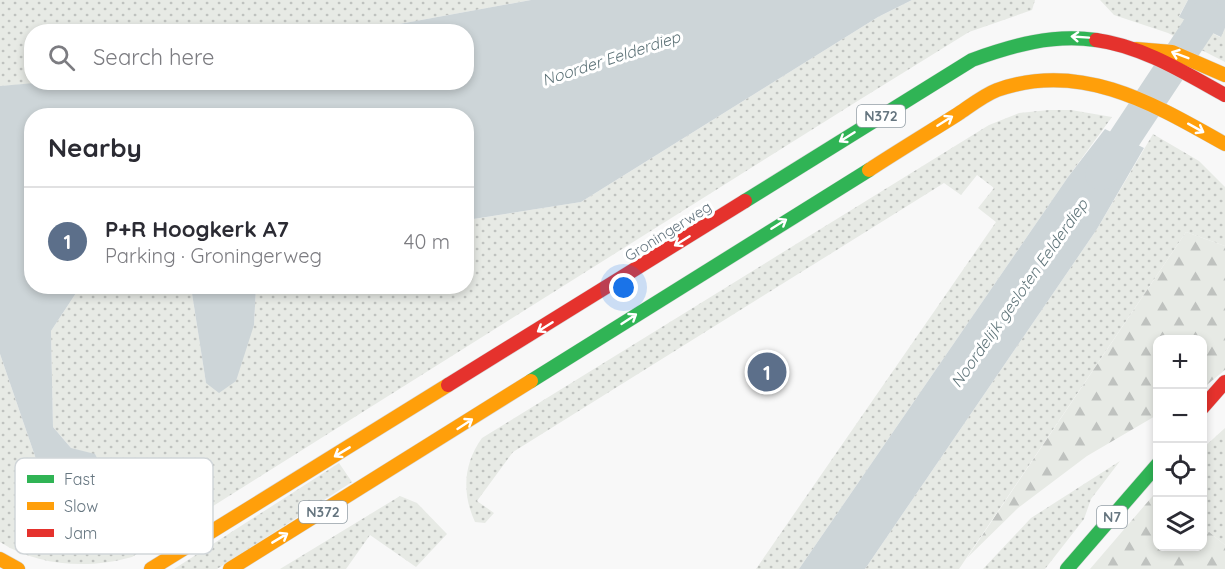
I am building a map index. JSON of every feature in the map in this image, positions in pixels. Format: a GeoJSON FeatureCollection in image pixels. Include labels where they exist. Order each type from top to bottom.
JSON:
{"type":"FeatureCollection","features":[{"type":"Feature","properties":{"kind":"main road","name":"Groningerweg"},"geometry":{"type":"LineString","coordinates":[[213,531],[972,60],[1022,42],[1062,37],[1095,38],[1155,53]]}},
{"type":"Feature","properties":{"kind":"main road"},"geometry":{"type":"LineString","coordinates":[[1155,53],[1202,64],[1225,75]]}},
{"type":"Feature","properties":{"kind":"main road"},"geometry":{"type":"LineString","coordinates":[[1155,53],[1225,95]]}},
{"type":"Feature","properties":{"kind":"main road","name":"N372"},"geometry":{"type":"LineString","coordinates":[[230,569],[415,456],[983,97],[1008,86],[1048,78],[1089,81],[1128,93],[1225,145]]}},
{"type":"Feature","properties":{"kind":"main road"},"geometry":{"type":"LineString","coordinates":[[1207,413],[1225,382]]}},
{"type":"Feature","properties":{"kind":"main road","name":"N7"},"geometry":{"type":"LineString","coordinates":[[1067,569],[1153,470]]}},
{"type":"Feature","properties":{"kind":"main road","name":"Groningerweg"},"geometry":{"type":"LineString","coordinates":[[151,569],[175,554]]}},
{"type":"Feature","properties":{"kind":"main road"},"geometry":{"type":"LineString","coordinates":[[0,560],[18,569]]}},
{"type":"Feature","properties":{"kind":"green space"},"geometry":{"type":"Polygon","coordinates":[[[0,0],[531,0],[399,24],[24,24],[24,84],[0,86],[0,0]]]}},
{"type":"Feature","properties":{"kind":"green space"},"geometry":{"type":"Polygon","coordinates":[[[912,0],[1035,0],[1032,10],[969,32],[213,506],[213,458],[47,458],[71,448],[53,427],[51,331],[75,294],[192,294],[206,383],[254,325],[256,294],[474,294],[474,219],[581,202],[878,17],[912,0]]]}},
{"type":"Feature","properties":{"kind":"green space"},"geometry":{"type":"Polygon","coordinates":[[[1100,0],[1188,0],[1179,16],[1220,37],[1225,28],[1225,62],[1168,33],[1114,15],[1100,0]]]}},
{"type":"Feature","properties":{"kind":"green space"},"geometry":{"type":"Polygon","coordinates":[[[1071,110],[1112,117],[1068,177],[799,569],[756,569],[996,222],[978,208],[994,188],[977,175],[961,195],[944,183],[513,452],[477,501],[494,513],[485,523],[475,522],[466,490],[471,458],[482,438],[989,125],[1019,113],[1071,110]]]}},
{"type":"Feature","properties":{"kind":"green space"},"geometry":{"type":"Polygon","coordinates":[[[1153,134],[1199,161],[1225,187],[1225,246],[1186,232],[959,569],[865,569],[1097,229],[1153,134]]]}},
{"type":"Feature","properties":{"kind":"green space"},"geometry":{"type":"Polygon","coordinates":[[[1186,232],[1225,246],[1225,370],[1207,385],[1207,335],[1153,335],[1153,417],[1087,456],[1018,508],[967,558],[1186,232]]]}},
{"type":"Feature","properties":{"kind":"green space"},"geometry":{"type":"Polygon","coordinates":[[[0,354],[36,458],[15,458],[15,550],[0,542],[0,354]]]}},
{"type":"Feature","properties":{"kind":"green space"},"geometry":{"type":"Polygon","coordinates":[[[1225,428],[1225,545],[1207,530],[1207,444],[1225,428]]]}},
{"type":"Feature","properties":{"kind":"green space"},"geometry":{"type":"Polygon","coordinates":[[[1120,461],[1091,499],[1084,519],[1045,569],[983,569],[1031,518],[1120,461]]]}},
{"type":"Feature","properties":{"kind":"green space"},"geometry":{"type":"Polygon","coordinates":[[[339,463],[352,482],[217,569],[174,569],[197,554],[213,554],[213,544],[339,463]]]}},
{"type":"Feature","properties":{"kind":"green space"},"geometry":{"type":"Polygon","coordinates":[[[400,496],[417,503],[447,534],[416,567],[370,535],[346,569],[280,569],[400,496]]]}},
{"type":"Feature","properties":{"kind":"green space"},"geometry":{"type":"Polygon","coordinates":[[[1153,496],[1153,551],[1207,551],[1207,530],[1225,545],[1225,569],[1090,569],[1153,496]]]}},
{"type":"Feature","properties":{"kind":"green space"},"geometry":{"type":"Polygon","coordinates":[[[24,554],[137,554],[116,561],[82,564],[24,554]]]}},
{"type":"Feature","properties":{"kind":"water","name":"Noorder Eelderdiep"},"geometry":{"type":"Polygon","coordinates":[[[531,0],[912,0],[878,17],[581,202],[474,219],[474,108],[24,108],[24,294],[75,294],[51,331],[53,427],[71,448],[95,454],[97,458],[36,458],[0,354],[0,86],[24,84],[24,90],[474,90],[474,24],[399,24],[531,0]]]}},
{"type":"Feature","properties":{"kind":"water"},"geometry":{"type":"Polygon","coordinates":[[[1188,0],[1225,0],[1225,28],[1221,37],[1179,17],[1188,0]]]}},
{"type":"Feature","properties":{"kind":"water"},"geometry":{"type":"Polygon","coordinates":[[[1105,129],[1144,148],[1097,229],[865,569],[799,569],[1068,177],[1105,129]]]}},
{"type":"Feature","properties":{"kind":"water"},"geometry":{"type":"Polygon","coordinates":[[[192,294],[256,294],[254,325],[236,381],[219,393],[206,383],[192,294]]]}},
{"type":"Feature","properties":{"kind":"waterway","name":"Noordelijk gesloten Eelderdiep"},"geometry":{"type":"LineString","coordinates":[[1101,174],[1207,14]]}},
{"type":"Feature","properties":{"kind":"traffic: fast"},"geometry":{"type":"LineString","coordinates":[[745,201],[972,60],[1033,42],[1064,38],[1096,40]]}},
{"type":"Feature","properties":{"kind":"traffic: fast"},"geometry":{"type":"LineString","coordinates":[[531,381],[869,170]]}},
{"type":"Feature","properties":{"kind":"traffic: fast"},"geometry":{"type":"LineString","coordinates":[[1067,569],[1153,470]]}},
{"type":"Feature","properties":{"kind":"traffic: slow"},"geometry":{"type":"LineString","coordinates":[[1136,49],[1172,52],[1225,75]]}},
{"type":"Feature","properties":{"kind":"traffic: slow"},"geometry":{"type":"LineString","coordinates":[[869,170],[987,95],[1028,82],[1058,80],[1087,83],[1116,91],[1171,114],[1225,144]]}},
{"type":"Feature","properties":{"kind":"traffic: slow"},"geometry":{"type":"LineString","coordinates":[[230,569],[531,381]]}},
{"type":"Feature","properties":{"kind":"traffic: slow"},"geometry":{"type":"LineString","coordinates":[[213,531],[448,385]]}},
{"type":"Feature","properties":{"kind":"traffic: slow"},"geometry":{"type":"LineString","coordinates":[[151,569],[175,554]]}},
{"type":"Feature","properties":{"kind":"traffic: slow"},"geometry":{"type":"LineString","coordinates":[[0,559],[18,569]]}},
{"type":"Feature","properties":{"kind":"traffic: jam"},"geometry":{"type":"LineString","coordinates":[[1096,40],[1146,54],[1225,95]]}},
{"type":"Feature","properties":{"kind":"traffic: jam"},"geometry":{"type":"LineString","coordinates":[[448,385],[745,201]]}},
{"type":"Feature","properties":{"kind":"traffic: jam"},"geometry":{"type":"LineString","coordinates":[[1207,402],[1225,382]]}},
{"type":"Feature","properties":{"kind":"place","name":"P+R Hoogkerk A7"},"geometry":{"type":"Point","coordinates":[767,372]}}]}
